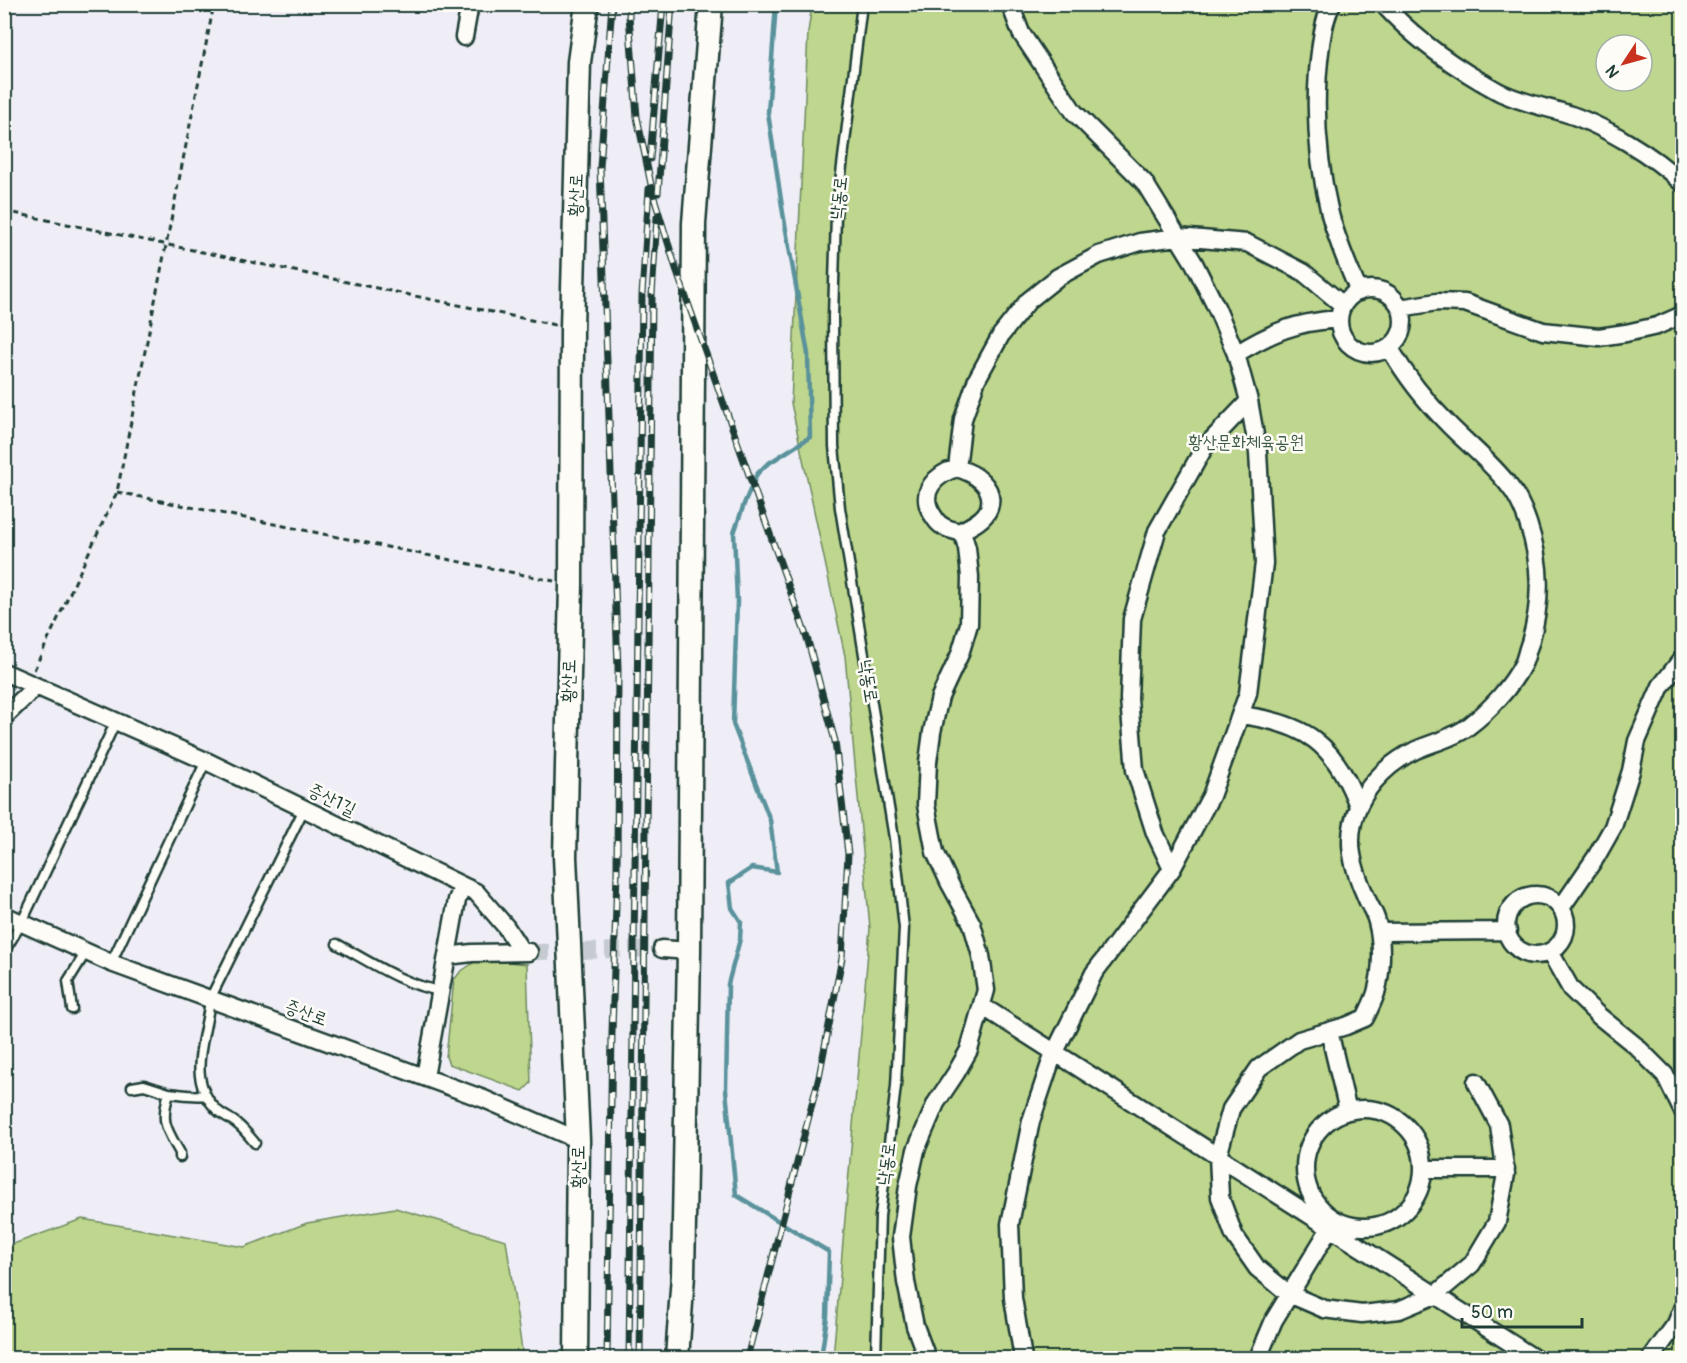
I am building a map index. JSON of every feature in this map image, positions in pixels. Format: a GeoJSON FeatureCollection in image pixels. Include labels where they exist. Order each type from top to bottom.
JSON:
{"type":"FeatureCollection","features":[{"type":"Feature","properties":{"kind":"main road","name":"황산로"},"geometry":{"type":"LineString","coordinates":[[576,1359],[578,1140],[566,857],[571,584],[572,328],[579,62],[587,4]]}},
{"type":"Feature","properties":{"kind":"main road"},"geometry":{"type":"LineString","coordinates":[[677,1359],[683,1275],[689,951],[694,223],[711,4]]}},
{"type":"Feature","properties":{"kind":"street"},"geometry":{"type":"LineString","coordinates":[[464,37],[470,4]]}},
{"type":"Feature","properties":{"kind":"street"},"geometry":{"type":"LineString","coordinates":[[1010,4],[1021,33],[1074,112],[1144,182],[1194,263],[1217,309],[1236,354],[1249,401],[1258,452],[1264,563],[1248,693],[1211,796],[1172,870],[1095,974],[1055,1052],[1031,1121],[1010,1224],[1014,1298],[1023,1359]]}},
{"type":"Feature","properties":{"kind":"street"},"geometry":{"type":"LineString","coordinates":[[1332,4],[1323,33],[1318,61],[1316,86],[1318,128],[1335,233],[1359,292]]}},
{"type":"Feature","properties":{"kind":"street"},"geometry":{"type":"LineString","coordinates":[[1383,4],[1423,43],[1473,77],[1503,94],[1590,122],[1643,153],[1683,183]]}},
{"type":"Feature","properties":{"kind":"street"},"geometry":{"type":"LineString","coordinates":[[957,468],[963,419],[976,379],[1000,335],[1028,302],[1058,277],[1099,255],[1140,242],[1178,237],[1246,243],[1303,272],[1341,312]]}},
{"type":"Feature","properties":{"kind":"street"},"geometry":{"type":"LineString","coordinates":[[1364,289],[1386,292],[1395,299],[1400,308],[1403,319],[1402,329],[1397,339],[1380,352],[1360,351],[1351,346],[1344,339],[1340,329],[1341,312],[1346,301],[1359,292],[1364,289]]}},
{"type":"Feature","properties":{"kind":"street"},"geometry":{"type":"LineString","coordinates":[[1400,308],[1437,302],[1465,303],[1543,331],[1599,337],[1657,326],[1683,315]]}},
{"type":"Feature","properties":{"kind":"street"},"geometry":{"type":"LineString","coordinates":[[1236,354],[1260,339],[1287,328],[1318,321],[1341,312]]}},
{"type":"Feature","properties":{"kind":"street"},"geometry":{"type":"LineString","coordinates":[[1389,347],[1407,375],[1442,417],[1494,467],[1512,488],[1524,513],[1534,543],[1539,572],[1539,605],[1523,664],[1489,708],[1461,731],[1393,762],[1373,783],[1359,806],[1352,826],[1350,848],[1355,871],[1377,921],[1381,948],[1376,994],[1365,1018],[1299,1040],[1259,1068],[1231,1109],[1218,1156],[1220,1197],[1233,1235],[1257,1268],[1289,1294],[1324,1309],[1362,1314],[1399,1310],[1435,1295],[1472,1264],[1497,1222],[1506,1173],[1499,1125],[1476,1082]]}},
{"type":"Feature","properties":{"kind":"street"},"geometry":{"type":"LineString","coordinates":[[1172,870],[1155,833],[1135,770],[1129,699],[1132,619],[1157,531],[1204,448],[1249,401]]}},
{"type":"Feature","properties":{"kind":"street"},"geometry":{"type":"LineString","coordinates":[[957,468],[968,471],[982,480],[990,494],[989,509],[980,520],[959,532],[939,524],[929,509],[928,497],[929,488],[938,477],[944,472],[957,468]]}},
{"type":"Feature","properties":{"kind":"street"},"geometry":{"type":"LineString","coordinates":[[927,1359],[915,1326],[906,1282],[901,1236],[908,1186],[916,1150],[936,1104],[969,1050],[986,990],[981,956],[972,924],[935,852],[926,805],[928,762],[934,720],[940,697],[960,654],[969,624],[968,548],[962,531]]}},
{"type":"Feature","properties":{"kind":"street"},"geometry":{"type":"LineString","coordinates":[[1561,908],[1596,857],[1613,827],[1631,771],[1637,741],[1661,686],[1683,659]]}},
{"type":"Feature","properties":{"kind":"street","name":"증산1길"},"geometry":{"type":"LineString","coordinates":[[4,672],[206,761],[476,892],[528,952],[472,952],[447,956]]}},
{"type":"Feature","properties":{"kind":"street"},"geometry":{"type":"LineString","coordinates":[[4,717],[32,684]]}},
{"type":"Feature","properties":{"kind":"street"},"geometry":{"type":"LineString","coordinates":[[1240,716],[1267,718],[1290,726],[1328,750],[1340,766],[1359,806]]}},
{"type":"Feature","properties":{"kind":"street"},"geometry":{"type":"LineString","coordinates":[[425,1077],[456,900],[463,886]]}},
{"type":"Feature","properties":{"kind":"street"},"geometry":{"type":"LineString","coordinates":[[1536,895],[1554,901],[1561,908],[1566,927],[1564,937],[1558,946],[1540,955],[1521,951],[1514,944],[1508,931],[1508,916],[1518,901],[1536,895]]}},
{"type":"Feature","properties":{"kind":"street","name":"증산로"},"geometry":{"type":"LineString","coordinates":[[4,915],[111,963],[484,1099],[578,1140]]}},
{"type":"Feature","properties":{"kind":"street"},"geometry":{"type":"LineString","coordinates":[[1378,932],[1508,931]]}},
{"type":"Feature","properties":{"kind":"street"},"geometry":{"type":"LineString","coordinates":[[662,949],[689,951]]}},
{"type":"Feature","properties":{"kind":"street"},"geometry":{"type":"LineString","coordinates":[[1550,952],[1571,988],[1665,1075],[1683,1110]]}},
{"type":"Feature","properties":{"kind":"street"},"geometry":{"type":"LineString","coordinates":[[982,1006],[1534,1359]]}},
{"type":"Feature","properties":{"kind":"street"},"geometry":{"type":"LineString","coordinates":[[1329,1031],[1348,1111]]}},
{"type":"Feature","properties":{"kind":"street"},"geometry":{"type":"LineString","coordinates":[[1374,1110],[1394,1117],[1409,1130],[1414,1138],[1419,1147],[1424,1169],[1421,1186],[1412,1204],[1397,1218],[1379,1227],[1359,1228],[1340,1223],[1324,1213],[1312,1197],[1305,1179],[1305,1160],[1310,1142],[1322,1126],[1337,1115],[1348,1111],[1374,1110]]}},
{"type":"Feature","properties":{"kind":"street"},"geometry":{"type":"LineString","coordinates":[[1424,1169],[1506,1169]]}},
{"type":"Feature","properties":{"kind":"street"},"geometry":{"type":"LineString","coordinates":[[1258,1359],[1274,1320],[1330,1228]]}},
{"type":"Feature","properties":{"kind":"street"},"geometry":{"type":"LineString","coordinates":[[1651,1359],[1676,1324],[1683,1309]]}},
{"type":"Feature","properties":{"kind":"lane","name":"낙동로"},"geometry":{"type":"LineString","coordinates":[[862,4],[836,215],[833,317],[834,435],[840,508],[894,838],[904,928],[896,1086],[880,1216],[876,1359]]}},
{"type":"Feature","properties":{"kind":"lane"},"geometry":{"type":"LineString","coordinates":[[4,952],[21,924],[116,722]]}},
{"type":"Feature","properties":{"kind":"lane"},"geometry":{"type":"LineString","coordinates":[[111,963],[206,761]]}},
{"type":"Feature","properties":{"kind":"lane"},"geometry":{"type":"LineString","coordinates":[[255,1143],[235,1122],[216,1109],[206,1095],[200,1078],[198,1062],[209,1015],[210,999],[304,809]]}},
{"type":"Feature","properties":{"kind":"lane"},"geometry":{"type":"LineString","coordinates":[[337,944],[412,984],[441,991]]}},
{"type":"Feature","properties":{"kind":"lane"},"geometry":{"type":"LineString","coordinates":[[72,1009],[68,981],[86,952]]}},
{"type":"Feature","properties":{"kind":"lane"},"geometry":{"type":"LineString","coordinates":[[132,1088],[144,1085],[169,1093],[206,1095]]}},
{"type":"Feature","properties":{"kind":"lane"},"geometry":{"type":"LineString","coordinates":[[169,1093],[163,1115],[165,1126],[180,1157]]}},
{"type":"Feature","properties":{"kind":"path"},"geometry":{"type":"LineString","coordinates":[[32,684],[117,492],[214,4]]}},
{"type":"Feature","properties":{"kind":"path"},"geometry":{"type":"LineString","coordinates":[[4,211],[572,328]]}},
{"type":"Feature","properties":{"kind":"path"},"geometry":{"type":"LineString","coordinates":[[117,492],[571,584]]}},
{"type":"Feature","properties":{"kind":"green space","name":"황산문화체육공원"},"geometry":{"type":"Polygon","coordinates":[[[812,5],[1682,5],[1682,1358],[833,1358],[870,928],[845,656],[791,403],[808,32],[812,5]]]}},
{"type":"Feature","properties":{"kind":"green space"},"geometry":{"type":"Polygon","coordinates":[[[479,959],[527,964],[531,1083],[523,1091],[449,1064],[446,1057],[454,980],[460,972],[479,959]]]}},
{"type":"Feature","properties":{"kind":"green space"},"geometry":{"type":"Polygon","coordinates":[[[395,1208],[506,1240],[522,1350],[521,1358],[5,1358],[5,1247],[82,1219],[244,1247],[307,1223],[395,1208]]]}},
{"type":"Feature","properties":{"kind":"waterway"},"geometry":{"type":"LineString","coordinates":[[776,4],[768,113],[808,354],[810,437],[766,465],[757,474],[734,533],[737,601],[733,724],[770,820],[777,872],[752,868],[729,883],[732,908],[741,922],[740,939],[728,984],[726,1090],[736,1195],[829,1252],[827,1317],[821,1358]]}},
{"type":"Feature","properties":{"kind":"tunnel"},"geometry":{"type":"LineString","coordinates":[[533,952],[662,949]]}},
{"type":"Feature","properties":{"kind":"railway"},"geometry":{"type":"LineString","coordinates":[[607,1358],[617,872],[618,668],[600,167],[612,4]]}},
{"type":"Feature","properties":{"kind":"railway"},"geometry":{"type":"LineString","coordinates":[[630,4],[637,117],[653,194],[678,275],[808,641],[835,741],[848,854],[842,958],[819,1077],[747,1358]]}},
{"type":"Feature","properties":{"kind":"railway"},"geometry":{"type":"LineString","coordinates":[[650,159],[663,4]]}},
{"type":"Feature","properties":{"kind":"railway"},"geometry":{"type":"LineString","coordinates":[[658,193],[672,4]]}},
{"type":"Feature","properties":{"kind":"railway"},"geometry":{"type":"LineString","coordinates":[[629,1358],[642,295],[649,189]]}},
{"type":"Feature","properties":{"kind":"railway"},"geometry":{"type":"LineString","coordinates":[[640,1358],[652,296],[657,217]]}}]}
